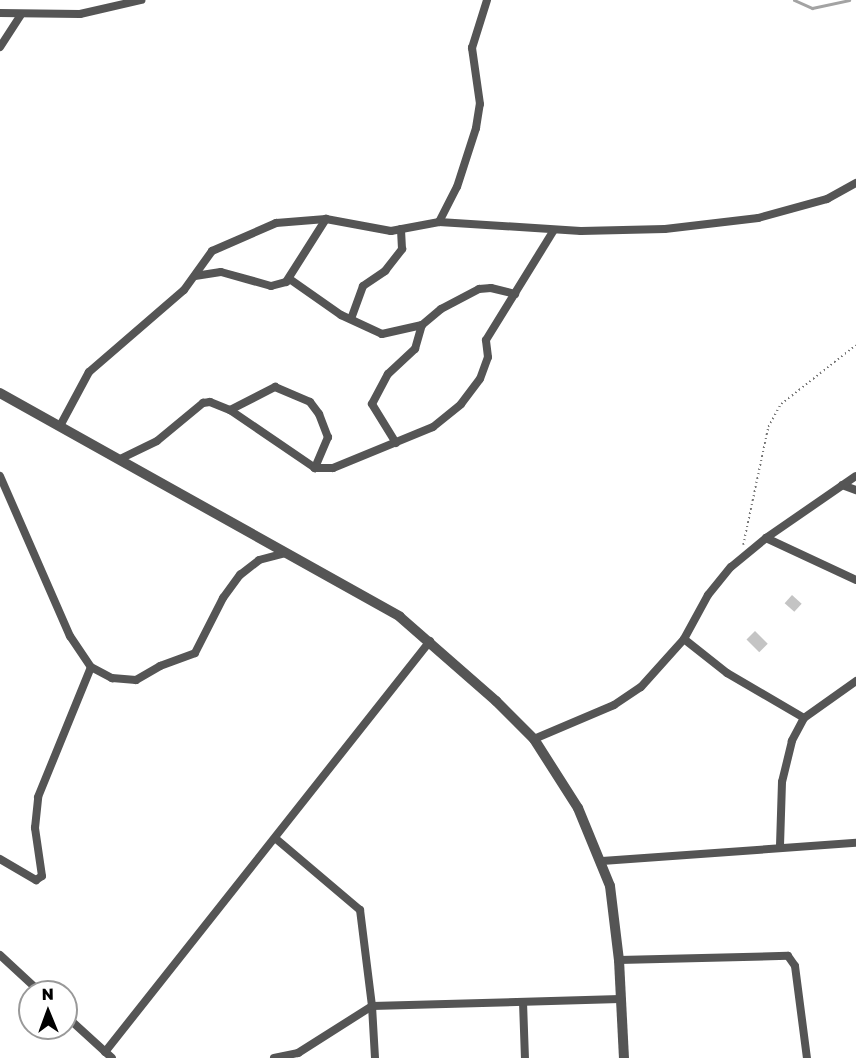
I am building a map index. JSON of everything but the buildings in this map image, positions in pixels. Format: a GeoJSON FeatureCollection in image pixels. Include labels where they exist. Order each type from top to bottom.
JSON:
{"type":"FeatureCollection","features":[{"type":"Feature","properties":{"kind":"street"},"geometry":{"type":"LineString","coordinates":[[0,13],[80,14],[141,0]]}},
{"type":"Feature","properties":{"kind":"street"},"geometry":{"type":"LineString","coordinates":[[439,222],[457,187],[476,128],[480,104],[472,48],[487,0]]}},
{"type":"Feature","properties":{"kind":"street"},"geometry":{"type":"LineString","coordinates":[[0,47],[21,15]]}},
{"type":"Feature","properties":{"kind":"street"},"geometry":{"type":"LineString","coordinates":[[60,426],[64,411],[89,372],[113,347],[161,313],[195,276],[212,251],[276,223],[326,219],[391,231],[439,222],[555,230],[723,225],[827,199],[856,183]]}},
{"type":"Feature","properties":{"kind":"street"},"geometry":{"type":"LineString","coordinates":[[195,276],[221,273],[272,286],[291,280],[326,219]]}},
{"type":"Feature","properties":{"kind":"street"},"geometry":{"type":"LineString","coordinates":[[351,319],[363,286],[385,271],[402,249],[401,229]]}},
{"type":"Feature","properties":{"kind":"street"},"geometry":{"type":"LineString","coordinates":[[120,459],[157,441],[203,403],[230,410],[315,468],[333,468],[433,427],[461,404],[480,380],[488,353],[486,341],[555,230]]}},
{"type":"Feature","properties":{"kind":"street"},"geometry":{"type":"LineString","coordinates":[[291,280],[351,319],[382,334],[422,325],[441,309],[479,289],[491,288],[515,294]]}},
{"type":"Feature","properties":{"kind":"street"},"geometry":{"type":"LineString","coordinates":[[396,443],[372,404],[387,374],[416,349],[422,325]]}},
{"type":"Feature","properties":{"kind":"street"},"geometry":{"type":"LineString","coordinates":[[230,410],[275,387],[310,402],[319,414],[328,437],[315,468]]}},
{"type":"Feature","properties":{"kind":"street"},"geometry":{"type":"LineString","coordinates":[[0,393],[285,554],[360,593],[430,641],[534,739],[578,808],[602,861],[615,917],[624,1058]]}},
{"type":"Feature","properties":{"kind":"street"},"geometry":{"type":"LineString","coordinates":[[0,476],[61,617],[91,668],[103,675],[131,680],[190,656],[201,648],[222,598],[240,575],[259,560],[285,554]]}},
{"type":"Feature","properties":{"kind":"street"},"geometry":{"type":"LineString","coordinates":[[534,739],[614,705],[632,693],[684,639],[708,595],[741,557],[856,476]]}},
{"type":"Feature","properties":{"kind":"street"},"geometry":{"type":"LineString","coordinates":[[842,485],[856,490]]}},
{"type":"Feature","properties":{"kind":"street"},"geometry":{"type":"LineString","coordinates":[[766,538],[856,580]]}},
{"type":"Feature","properties":{"kind":"street"},"geometry":{"type":"LineString","coordinates":[[684,639],[727,673],[804,718]]}},
{"type":"Feature","properties":{"kind":"street"},"geometry":{"type":"LineString","coordinates":[[78,1027],[108,1055],[430,641]]}},
{"type":"Feature","properties":{"kind":"street"},"geometry":{"type":"LineString","coordinates":[[0,859],[36,880],[42,876],[35,828],[38,796],[91,668]]}},
{"type":"Feature","properties":{"kind":"street"},"geometry":{"type":"LineString","coordinates":[[780,847],[782,782],[792,741],[804,718],[856,681]]}},
{"type":"Feature","properties":{"kind":"street"},"geometry":{"type":"LineString","coordinates":[[275,838],[360,910],[372,1006],[375,1058]]}},
{"type":"Feature","properties":{"kind":"street"},"geometry":{"type":"LineString","coordinates":[[602,861],[856,843]]}},
{"type":"Feature","properties":{"kind":"street"},"geometry":{"type":"LineString","coordinates":[[0,955],[27,980]]}},
{"type":"Feature","properties":{"kind":"street"},"geometry":{"type":"LineString","coordinates":[[619,960],[788,956],[795,966],[807,1058]]}},
{"type":"Feature","properties":{"kind":"street"},"geometry":{"type":"LineString","coordinates":[[274,1058],[298,1053],[372,1006],[620,999]]}},
{"type":"Feature","properties":{"kind":"street"},"geometry":{"type":"LineString","coordinates":[[523,1002],[525,1058]]}},
{"type":"Feature","properties":{"kind":"path"},"geometry":{"type":"LineString","coordinates":[[741,557],[768,427],[781,404],[856,345]]}},
{"type":"Feature","properties":{"kind":"waterway"},"geometry":{"type":"LineString","coordinates":[[794,0],[812,8],[849,0]]}}]}
